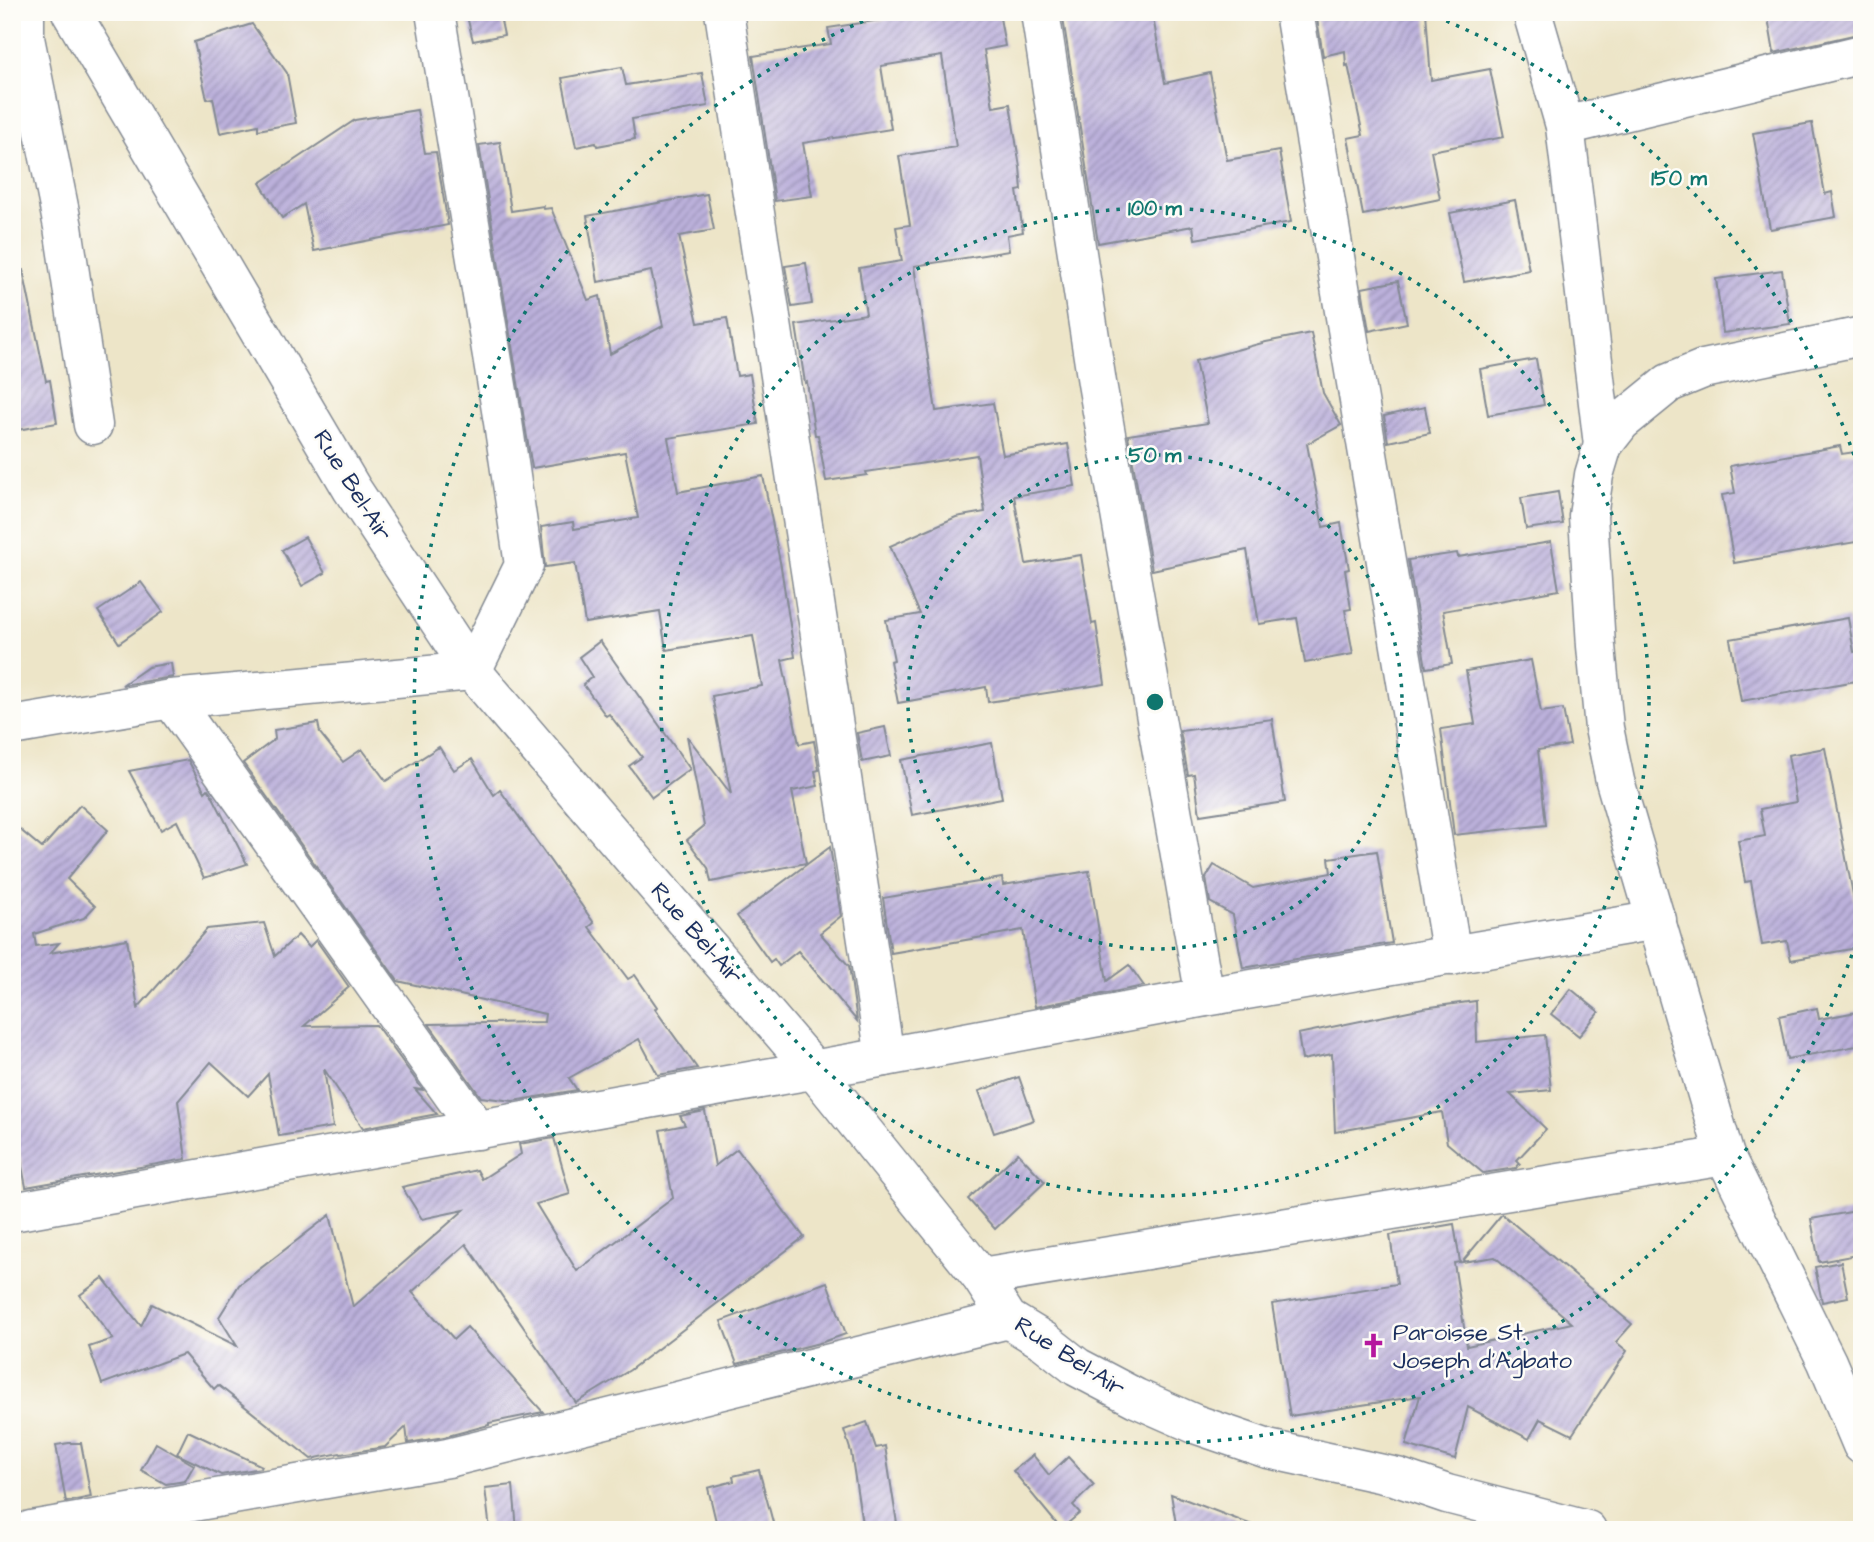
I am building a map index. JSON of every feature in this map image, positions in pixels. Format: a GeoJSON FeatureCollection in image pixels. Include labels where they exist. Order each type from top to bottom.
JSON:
{"type":"FeatureCollection","features":[{"type":"Feature","properties":{"kind":"street"},"geometry":{"type":"LineString","coordinates":[[25,12],[25,38],[63,227],[93,425]]}},
{"type":"Feature","properties":{"kind":"street","name":"Rue Bel-Air"},"geometry":{"type":"LineString","coordinates":[[71,12],[352,489],[472,671],[814,1070],[981,1277],[1009,1318],[1077,1367],[1136,1398],[1195,1424],[1268,1449],[1397,1477],[1447,1494],[1576,1529]]}},
{"type":"Feature","properties":{"kind":"street"},"geometry":{"type":"LineString","coordinates":[[12,726],[171,699],[472,671],[524,565],[435,12]]}},
{"type":"Feature","properties":{"kind":"street"},"geometry":{"type":"LineString","coordinates":[[724,12],[885,1057]]}},
{"type":"Feature","properties":{"kind":"street"},"geometry":{"type":"LineString","coordinates":[[1040,12],[1097,383],[1205,998]]}},
{"type":"Feature","properties":{"kind":"street"},"geometry":{"type":"LineString","coordinates":[[1294,12],[1452,956]]}},
{"type":"Feature","properties":{"kind":"street"},"geometry":{"type":"LineString","coordinates":[[1532,12],[1565,126],[1603,445]]}},
{"type":"Feature","properties":{"kind":"street"},"geometry":{"type":"LineString","coordinates":[[1565,126],[1862,54]]}},
{"type":"Feature","properties":{"kind":"street"},"geometry":{"type":"LineString","coordinates":[[1862,336],[1703,369],[1669,383],[1621,422],[1603,445],[1594,475],[1588,516],[1604,728],[1615,781],[1725,1156],[1827,1362],[1862,1444]]}},
{"type":"Feature","properties":{"kind":"street"},"geometry":{"type":"LineString","coordinates":[[171,699],[478,1129]]}},
{"type":"Feature","properties":{"kind":"street"},"geometry":{"type":"LineString","coordinates":[[12,1212],[1205,998],[1657,920]]}},
{"type":"Feature","properties":{"kind":"street"},"geometry":{"type":"LineString","coordinates":[[981,1277],[1725,1156]]}},
{"type":"Feature","properties":{"kind":"street"},"geometry":{"type":"LineString","coordinates":[[32,1530],[448,1458],[1009,1318]]}},
{"type":"Feature","properties":{"kind":"building"},"geometry":{"type":"Polygon","coordinates":[[[466,12],[499,12],[504,35],[473,41],[466,12]]]}},
{"type":"Feature","properties":{"kind":"building"},"geometry":{"type":"Polygon","coordinates":[[[933,12],[999,12],[1005,46],[984,50],[993,107],[1010,104],[1020,167],[1022,190],[1017,191],[1023,232],[1007,235],[1009,251],[914,266],[936,411],[993,403],[1003,455],[1068,444],[1075,486],[1014,496],[1026,564],[1081,555],[1092,624],[1096,623],[1105,684],[988,702],[986,687],[898,703],[890,661],[894,660],[886,620],[920,614],[890,546],[956,517],[985,512],[977,455],[826,481],[818,435],[815,435],[807,382],[805,383],[796,325],[866,314],[859,268],[902,261],[896,227],[910,225],[899,156],[956,147],[942,56],[881,66],[891,129],[803,143],[812,196],[775,201],[753,56],[831,44],[828,28],[933,12]]]}},
{"type":"Feature","properties":{"kind":"building"},"geometry":{"type":"Polygon","coordinates":[[[1062,12],[1152,12],[1165,83],[1210,73],[1227,160],[1279,151],[1291,222],[1195,239],[1193,226],[1098,243],[1062,12]]]}},
{"type":"Feature","properties":{"kind":"building"},"geometry":{"type":"Polygon","coordinates":[[[1316,12],[1426,12],[1431,80],[1490,69],[1504,137],[1431,151],[1440,199],[1363,215],[1348,138],[1363,135],[1348,65],[1346,66],[1345,51],[1323,56],[1316,12]]]}},
{"type":"Feature","properties":{"kind":"building"},"geometry":{"type":"Polygon","coordinates":[[[1767,12],[1862,12],[1862,33],[1774,53],[1767,12]]]}},
{"type":"Feature","properties":{"kind":"building"},"geometry":{"type":"Polygon","coordinates":[[[252,24],[287,73],[296,123],[258,130],[258,125],[220,133],[213,98],[207,99],[194,42],[252,24]]]}},
{"type":"Feature","properties":{"kind":"building"},"geometry":{"type":"Polygon","coordinates":[[[622,67],[626,85],[702,73],[708,106],[632,119],[635,139],[576,147],[562,78],[622,67]]]}},
{"type":"Feature","properties":{"kind":"building"},"geometry":{"type":"Polygon","coordinates":[[[417,110],[425,153],[436,152],[448,225],[314,251],[304,204],[282,218],[260,183],[355,120],[417,110]]]}},
{"type":"Feature","properties":{"kind":"building"},"geometry":{"type":"Polygon","coordinates":[[[1812,123],[1825,194],[1832,192],[1836,217],[1770,229],[1753,133],[1812,123]]]}},
{"type":"Feature","properties":{"kind":"building"},"geometry":{"type":"Polygon","coordinates":[[[500,142],[511,211],[543,206],[544,209],[551,208],[588,300],[600,296],[610,354],[663,326],[651,271],[598,282],[587,216],[707,194],[714,230],[679,236],[698,323],[727,318],[737,376],[750,374],[758,424],[668,438],[678,492],[763,476],[795,657],[782,660],[799,744],[814,741],[819,770],[815,771],[818,786],[792,791],[806,863],[711,882],[708,868],[687,840],[704,826],[687,736],[731,794],[712,696],[762,686],[753,636],[666,650],[660,611],[585,623],[575,563],[545,567],[541,527],[573,522],[574,529],[638,518],[625,452],[532,468],[479,145],[500,142]]]}},
{"type":"Feature","properties":{"kind":"building"},"geometry":{"type":"Polygon","coordinates":[[[1515,200],[1529,270],[1464,282],[1450,213],[1515,200]]]}},
{"type":"Feature","properties":{"kind":"building"},"geometry":{"type":"Polygon","coordinates":[[[806,263],[812,304],[792,307],[785,266],[806,263]]]}},
{"type":"Feature","properties":{"kind":"building"},"geometry":{"type":"Polygon","coordinates":[[[23,270],[46,381],[50,380],[57,423],[12,431],[12,271],[23,270]]]}},
{"type":"Feature","properties":{"kind":"building"},"geometry":{"type":"Polygon","coordinates":[[[1782,270],[1790,324],[1723,333],[1716,279],[1782,270]]]}},
{"type":"Feature","properties":{"kind":"building"},"geometry":{"type":"Polygon","coordinates":[[[1398,281],[1407,323],[1369,331],[1362,288],[1398,281]]]}},
{"type":"Feature","properties":{"kind":"building"},"geometry":{"type":"Polygon","coordinates":[[[1311,333],[1323,393],[1341,425],[1307,444],[1323,527],[1341,523],[1349,569],[1345,570],[1351,609],[1345,610],[1353,654],[1305,663],[1297,618],[1259,624],[1247,550],[1152,570],[1128,435],[1208,423],[1195,361],[1311,333]]]}},
{"type":"Feature","properties":{"kind":"building"},"geometry":{"type":"Polygon","coordinates":[[[1536,359],[1544,405],[1488,415],[1480,369],[1536,359]]]}},
{"type":"Feature","properties":{"kind":"building"},"geometry":{"type":"Polygon","coordinates":[[[1425,407],[1430,433],[1388,442],[1384,416],[1425,407]]]}},
{"type":"Feature","properties":{"kind":"building"},"geometry":{"type":"Polygon","coordinates":[[[1840,446],[1842,454],[1862,451],[1862,541],[1734,563],[1722,495],[1735,493],[1730,466],[1840,446]]]}},
{"type":"Feature","properties":{"kind":"building"},"geometry":{"type":"Polygon","coordinates":[[[1558,492],[1563,524],[1526,529],[1521,498],[1558,492]]]}},
{"type":"Feature","properties":{"kind":"building"},"geometry":{"type":"Polygon","coordinates":[[[305,537],[325,573],[302,586],[282,550],[305,537]]]}},
{"type":"Feature","properties":{"kind":"building"},"geometry":{"type":"Polygon","coordinates":[[[1551,542],[1559,590],[1443,611],[1452,664],[1426,668],[1408,560],[1457,553],[1458,557],[1551,542]]]}},
{"type":"Feature","properties":{"kind":"building"},"geometry":{"type":"Polygon","coordinates":[[[141,582],[163,612],[119,643],[98,611],[141,582]]]}},
{"type":"Feature","properties":{"kind":"building"},"geometry":{"type":"Polygon","coordinates":[[[1848,618],[1854,652],[1862,650],[1862,680],[1741,701],[1730,639],[1848,618]]]}},
{"type":"Feature","properties":{"kind":"building"},"geometry":{"type":"Polygon","coordinates":[[[600,641],[690,769],[652,797],[629,766],[642,757],[609,714],[606,716],[583,684],[592,677],[579,657],[600,641]]]}},
{"type":"Feature","properties":{"kind":"building"},"geometry":{"type":"Polygon","coordinates":[[[1531,660],[1541,712],[1563,709],[1570,745],[1538,750],[1546,825],[1454,835],[1441,729],[1475,724],[1466,671],[1531,660]]]}},
{"type":"Feature","properties":{"kind":"building"},"geometry":{"type":"Polygon","coordinates":[[[171,663],[173,677],[122,685],[148,667],[171,663]]]}},
{"type":"Feature","properties":{"kind":"building"},"geometry":{"type":"Polygon","coordinates":[[[1272,719],[1285,802],[1200,815],[1194,774],[1188,775],[1180,731],[1272,719]]]}},
{"type":"Feature","properties":{"kind":"building"},"geometry":{"type":"Polygon","coordinates":[[[318,723],[320,733],[343,762],[362,749],[386,781],[439,747],[454,770],[472,759],[494,795],[500,790],[594,923],[589,927],[628,979],[635,975],[657,1007],[655,1009],[697,1068],[658,1075],[639,1039],[569,1078],[577,1090],[513,1101],[481,1097],[429,1024],[544,1022],[545,1014],[398,981],[243,763],[275,739],[274,730],[318,723]]]}},
{"type":"Feature","properties":{"kind":"building"},"geometry":{"type":"Polygon","coordinates":[[[885,727],[891,756],[862,762],[857,733],[885,727]]]}},
{"type":"Feature","properties":{"kind":"building"},"geometry":{"type":"Polygon","coordinates":[[[992,743],[1002,798],[912,815],[901,760],[992,743]]]}},
{"type":"Feature","properties":{"kind":"building"},"geometry":{"type":"Polygon","coordinates":[[[1825,748],[1854,900],[1862,899],[1862,947],[1791,960],[1787,941],[1762,945],[1751,881],[1745,882],[1738,841],[1765,836],[1760,809],[1796,802],[1788,755],[1825,748]]]}},
{"type":"Feature","properties":{"kind":"building"},"geometry":{"type":"Polygon","coordinates":[[[188,760],[205,792],[208,789],[211,793],[247,864],[204,878],[177,821],[161,830],[129,771],[188,760]]]}},
{"type":"Feature","properties":{"kind":"building"},"geometry":{"type":"Polygon","coordinates":[[[80,805],[108,830],[67,879],[95,906],[84,918],[34,934],[36,946],[59,943],[50,953],[127,939],[138,1008],[207,929],[264,923],[275,956],[298,935],[309,947],[316,940],[349,987],[304,1026],[376,1025],[423,1090],[415,1089],[437,1114],[363,1128],[324,1069],[333,1127],[279,1136],[268,1074],[248,1096],[211,1062],[178,1101],[186,1159],[26,1187],[12,1115],[12,823],[42,848],[80,805]]]}},
{"type":"Feature","properties":{"kind":"building"},"geometry":{"type":"Polygon","coordinates":[[[830,847],[841,916],[820,933],[849,966],[857,1021],[798,951],[779,966],[774,959],[770,962],[737,916],[830,847]]]}},
{"type":"Feature","properties":{"kind":"building"},"geometry":{"type":"Polygon","coordinates":[[[1377,851],[1392,943],[1243,968],[1233,915],[1210,902],[1206,878],[1214,865],[1253,888],[1331,873],[1329,858],[1377,851]]]}},
{"type":"Feature","properties":{"kind":"building"},"geometry":{"type":"Polygon","coordinates":[[[1089,871],[1107,981],[1129,965],[1144,986],[1035,1007],[1023,930],[891,953],[883,898],[1002,878],[1003,885],[1089,871]]]}},
{"type":"Feature","properties":{"kind":"building"},"geometry":{"type":"Polygon","coordinates":[[[1571,989],[1599,1012],[1579,1036],[1551,1014],[1571,989]]]}},
{"type":"Feature","properties":{"kind":"building"},"geometry":{"type":"Polygon","coordinates":[[[1476,1001],[1477,1042],[1545,1035],[1551,1090],[1510,1094],[1546,1129],[1517,1160],[1520,1163],[1516,1168],[1483,1173],[1447,1143],[1442,1112],[1335,1132],[1332,1054],[1302,1060],[1298,1034],[1423,1008],[1476,1001]]]}},
{"type":"Feature","properties":{"kind":"building"},"geometry":{"type":"Polygon","coordinates":[[[1817,1008],[1819,1019],[1862,1011],[1862,1045],[1787,1059],[1779,1016],[1817,1008]]]}},
{"type":"Feature","properties":{"kind":"building"},"geometry":{"type":"Polygon","coordinates":[[[1019,1077],[1034,1120],[994,1133],[979,1091],[1019,1077]]]}},
{"type":"Feature","properties":{"kind":"building"},"geometry":{"type":"Polygon","coordinates":[[[705,1111],[715,1166],[737,1149],[804,1237],[630,1370],[576,1403],[466,1244],[412,1292],[454,1339],[467,1327],[543,1412],[489,1423],[444,1437],[408,1443],[406,1427],[385,1447],[311,1459],[218,1385],[214,1389],[184,1354],[102,1384],[89,1347],[113,1339],[80,1295],[103,1278],[141,1326],[152,1304],[237,1346],[219,1317],[239,1285],[330,1215],[353,1307],[464,1210],[422,1219],[402,1187],[477,1170],[482,1179],[521,1154],[519,1144],[554,1138],[570,1194],[536,1204],[577,1271],[673,1198],[660,1130],[685,1125],[680,1116],[705,1111]]]}},
{"type":"Feature","properties":{"kind":"building"},"geometry":{"type":"Polygon","coordinates":[[[1018,1153],[1045,1182],[995,1229],[968,1199],[1018,1153]]]}},
{"type":"Feature","properties":{"kind":"building"},"geometry":{"type":"Polygon","coordinates":[[[1862,1210],[1862,1254],[1819,1262],[1811,1219],[1862,1210]]]}},
{"type":"Feature","properties":{"kind":"building"},"geometry":{"type":"Polygon","coordinates":[[[1502,1214],[1632,1324],[1616,1342],[1627,1351],[1572,1435],[1540,1419],[1529,1439],[1468,1407],[1455,1459],[1406,1445],[1420,1396],[1290,1416],[1272,1304],[1397,1284],[1390,1235],[1454,1224],[1460,1262],[1454,1263],[1467,1346],[1572,1323],[1495,1257],[1462,1262],[1502,1214]]]}},
{"type":"Feature","properties":{"kind":"building"},"geometry":{"type":"Polygon","coordinates":[[[1841,1262],[1848,1297],[1822,1302],[1815,1267],[1841,1262]]]}},
{"type":"Feature","properties":{"kind":"building"},"geometry":{"type":"Polygon","coordinates":[[[827,1282],[846,1334],[737,1364],[721,1321],[827,1282]]]}},
{"type":"Feature","properties":{"kind":"building"},"geometry":{"type":"Polygon","coordinates":[[[867,1422],[876,1448],[885,1446],[898,1530],[863,1530],[851,1452],[844,1430],[867,1422]]]}},
{"type":"Feature","properties":{"kind":"building"},"geometry":{"type":"Polygon","coordinates":[[[188,1431],[262,1466],[221,1475],[177,1454],[188,1431]]]}},
{"type":"Feature","properties":{"kind":"building"},"geometry":{"type":"Polygon","coordinates":[[[81,1443],[91,1497],[66,1502],[56,1445],[81,1443]]]}},
{"type":"Feature","properties":{"kind":"building"},"geometry":{"type":"Polygon","coordinates":[[[156,1443],[194,1465],[185,1481],[166,1484],[141,1470],[156,1443]]]}},
{"type":"Feature","properties":{"kind":"building"},"geometry":{"type":"Polygon","coordinates":[[[1033,1455],[1049,1475],[1068,1457],[1094,1485],[1073,1505],[1080,1513],[1061,1529],[1013,1471],[1033,1455]]]}},
{"type":"Feature","properties":{"kind":"building"},"geometry":{"type":"Polygon","coordinates":[[[759,1470],[775,1530],[718,1530],[708,1488],[734,1481],[733,1476],[759,1470]]]}},
{"type":"Feature","properties":{"kind":"building"},"geometry":{"type":"Polygon","coordinates":[[[513,1485],[517,1530],[490,1530],[485,1488],[513,1485]]]}},
{"type":"Feature","properties":{"kind":"building"},"geometry":{"type":"Polygon","coordinates":[[[1171,1494],[1260,1528],[1177,1530],[1171,1494]]]}},
{"type":"Feature","properties":{"kind":"place","name":"Paroisse St. Joseph d'Agbato"},"geometry":{"type":"Point","coordinates":[1373,1346]}}]}
